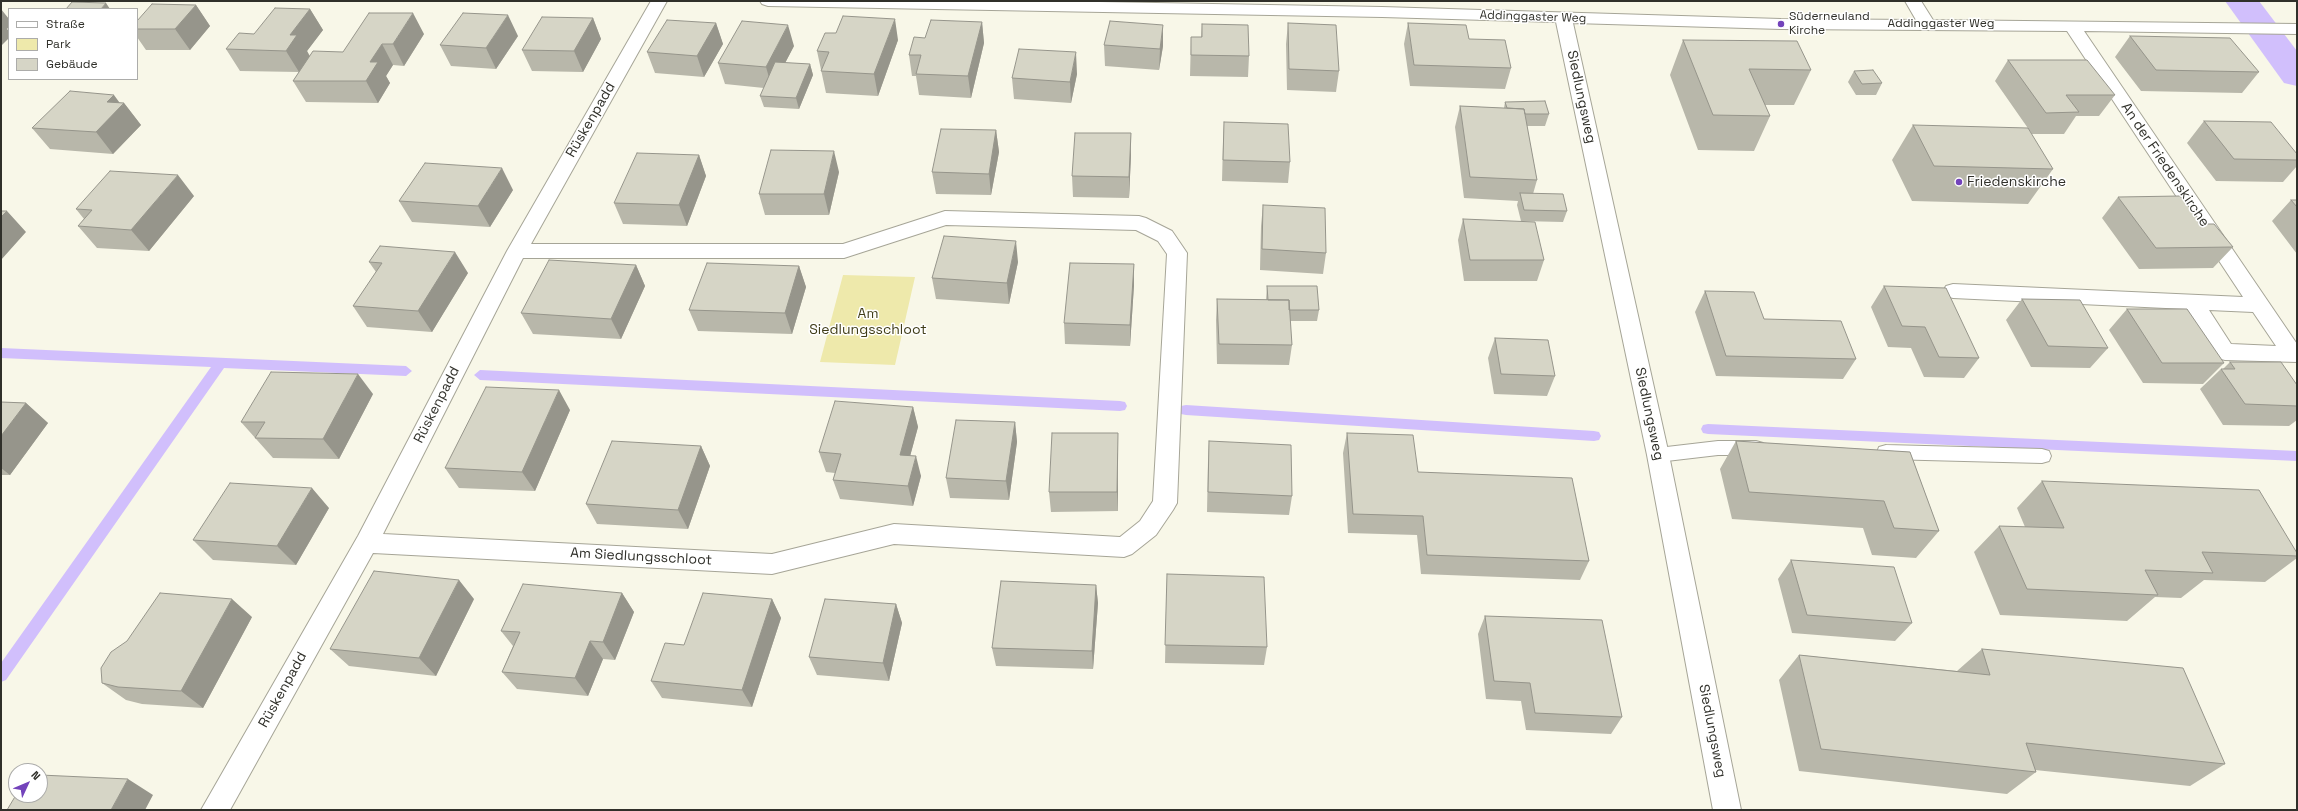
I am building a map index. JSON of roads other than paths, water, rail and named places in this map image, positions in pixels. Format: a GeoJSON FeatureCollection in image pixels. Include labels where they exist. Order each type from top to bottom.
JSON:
{"type":"FeatureCollection","features":[{"type":"Feature","properties":{"kind":"street","name":"Rüskenpadd"},"geometry":{"type":"LineString","coordinates":[[215,810],[366,543],[517,251],[659,1]]}},
{"type":"Feature","properties":{"kind":"street","name":"Addinggaster Weg"},"geometry":{"type":"LineString","coordinates":[[768,1],[1382,6],[1564,19],[1782,24],[1927,24],[2296,29]]}},
{"type":"Feature","properties":{"kind":"street"},"geometry":{"type":"LineString","coordinates":[[1913,1],[1927,24]]}},
{"type":"Feature","properties":{"kind":"street","name":"Siedlungsweg"},"geometry":{"type":"LineString","coordinates":[[1564,19],[1658,456],[1727,810]]}},
{"type":"Feature","properties":{"kind":"street","name":"An der Friedenskirche"},"geometry":{"type":"LineString","coordinates":[[2072,26],[2293,355],[2225,352],[2193,302]]}},
{"type":"Feature","properties":{"kind":"street","name":"Am Siedlungsschloot"},"geometry":{"type":"LineString","coordinates":[[366,543],[772,564],[894,534],[1124,547],[1148,528],[1165,503],[1177,253],[1165,236],[1139,223],[945,218],[844,251],[517,251]]}},
{"type":"Feature","properties":{"kind":"street"},"geometry":{"type":"LineString","coordinates":[[1953,291],[2259,305]]}},
{"type":"Feature","properties":{"kind":"lane"},"geometry":{"type":"LineString","coordinates":[[1658,456],[1718,448],[1771,448]]}},
{"type":"Feature","properties":{"kind":"lane"},"geometry":{"type":"LineString","coordinates":[[1866,451],[2042,456]]}},
{"type":"Feature","properties":{"kind":"waterway"},"geometry":{"type":"LineString","coordinates":[[2242,1],[2297,75]]}},
{"type":"Feature","properties":{"kind":"waterway"},"geometry":{"type":"LineString","coordinates":[[1,353],[406,371]]}},
{"type":"Feature","properties":{"kind":"waterway"},"geometry":{"type":"LineString","coordinates":[[1,675],[220,364]]}},
{"type":"Feature","properties":{"kind":"waterway"},"geometry":{"type":"LineString","coordinates":[[480,375],[1120,406]]}},
{"type":"Feature","properties":{"kind":"waterway"},"geometry":{"type":"LineString","coordinates":[[1186,410],[1594,436]]}},
{"type":"Feature","properties":{"kind":"waterway"},"geometry":{"type":"LineString","coordinates":[[1708,429],[2297,456]]}},
{"type":"Feature","properties":{"kind":"place","name":"Süderneuland Kirche"},"geometry":{"type":"Point","coordinates":[1781,24]}},
{"type":"Feature","properties":{"kind":"place","name":"Friedenskirche"},"geometry":{"type":"Point","coordinates":[1959,182]}}]}
